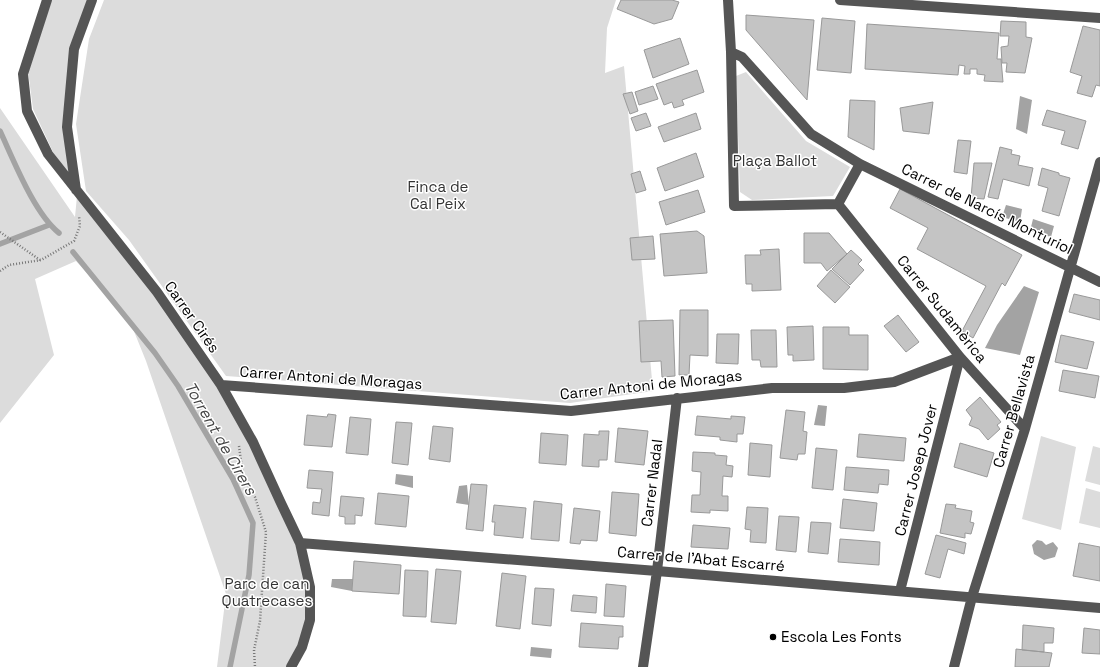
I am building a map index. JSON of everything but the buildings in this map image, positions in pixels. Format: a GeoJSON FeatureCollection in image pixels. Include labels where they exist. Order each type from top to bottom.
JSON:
{"type":"FeatureCollection","features":[{"type":"Feature","properties":{"kind":"street","name":"Carrer Cirés"},"geometry":{"type":"LineString","coordinates":[[47,0],[24,74],[28,111],[48,154],[76,192],[116,237],[157,292],[221,385],[252,442],[300,543],[310,588],[310,620],[302,647],[291,667]]}},
{"type":"Feature","properties":{"kind":"street"},"geometry":{"type":"LineString","coordinates":[[76,192],[67,127],[74,49],[92,0]]}},
{"type":"Feature","properties":{"kind":"street"},"geometry":{"type":"LineString","coordinates":[[728,0],[731,52],[734,206],[838,204],[860,164],[811,134],[742,56],[731,52]]}},
{"type":"Feature","properties":{"kind":"street"},"geometry":{"type":"LineString","coordinates":[[840,0],[886,1],[1100,18]]}},
{"type":"Feature","properties":{"kind":"street","name":"Carrer Bellavista"},"geometry":{"type":"LineString","coordinates":[[954,667],[972,597],[1025,429],[1100,162]]}},
{"type":"Feature","properties":{"kind":"street","name":"Carrer de Narcís Monturiol"},"geometry":{"type":"LineString","coordinates":[[860,164],[1100,282]]}},
{"type":"Feature","properties":{"kind":"street","name":"Carrer Sudamèrica"},"geometry":{"type":"LineString","coordinates":[[838,204],[960,357],[1025,429]]}},
{"type":"Feature","properties":{"kind":"street","name":"Carrer Antoni de Moragas"},"geometry":{"type":"LineString","coordinates":[[221,385],[571,411],[772,388],[844,388],[894,382],[960,357]]}},
{"type":"Feature","properties":{"kind":"street","name":"Carrer Josep Jover"},"geometry":{"type":"LineString","coordinates":[[900,591],[960,357]]}},
{"type":"Feature","properties":{"kind":"street","name":"Carrer Nadal"},"geometry":{"type":"LineString","coordinates":[[643,667],[657,571],[677,398]]}},
{"type":"Feature","properties":{"kind":"street","name":"Carrer de l'Abat Escarré"},"geometry":{"type":"LineString","coordinates":[[300,543],[1100,608]]}},
{"type":"Feature","properties":{"kind":"path"},"geometry":{"type":"LineString","coordinates":[[0,270],[9,265],[41,260],[74,241],[80,226],[76,192]]}},
{"type":"Feature","properties":{"kind":"path"},"geometry":{"type":"LineString","coordinates":[[0,232],[41,260]]}},
{"type":"Feature","properties":{"kind":"path"},"geometry":{"type":"LineString","coordinates":[[239,443],[243,476],[254,497],[266,532],[260,621],[254,650],[255,667]]}},
{"type":"Feature","properties":{"kind":"green space"},"geometry":{"type":"Polygon","coordinates":[[[52,0],[88,0],[71,46],[69,175],[53,152],[33,109],[28,71],[52,0]]]}},
{"type":"Feature","properties":{"kind":"green space","name":"Finca de Cal Peix"},"geometry":{"type":"Polygon","coordinates":[[[104,0],[616,0],[607,28],[605,73],[624,66],[653,391],[570,403],[226,376],[129,240],[86,191],[76,124],[89,39],[104,0]]]}},
{"type":"Feature","properties":{"kind":"green space","name":"Plaça Ballot"},"geometry":{"type":"Polygon","coordinates":[[[746,72],[806,141],[850,167],[833,196],[752,200],[740,192],[736,76],[746,72]]]}},
{"type":"Feature","properties":{"kind":"green space","name":"Parc de can Quatrecases"},"geometry":{"type":"Polygon","coordinates":[[[0,108],[75,217],[77,196],[116,241],[221,390],[251,444],[298,545],[308,589],[306,620],[300,645],[288,667],[217,667],[226,594],[146,361],[129,319],[76,261],[35,279],[54,355],[0,423],[0,108]]]}},
{"type":"Feature","properties":{"kind":"green space"},"geometry":{"type":"Polygon","coordinates":[[[1041,436],[1076,447],[1061,530],[1022,519],[1041,436]]]}},
{"type":"Feature","properties":{"kind":"green space"},"geometry":{"type":"Polygon","coordinates":[[[1093,446],[1100,448],[1100,485],[1085,481],[1093,446]]]}},
{"type":"Feature","properties":{"kind":"green space"},"geometry":{"type":"Polygon","coordinates":[[[1086,488],[1100,492],[1100,528],[1079,523],[1086,488]]]}},
{"type":"Feature","properties":{"kind":"shaded area"},"geometry":{"type":"Polygon","coordinates":[[[1020,96],[1032,100],[1027,134],[1016,129],[1020,96]]]}},
{"type":"Feature","properties":{"kind":"shaded area"},"geometry":{"type":"Polygon","coordinates":[[[1006,205],[1022,209],[1020,222],[1002,217],[1006,205]]]}},
{"type":"Feature","properties":{"kind":"shaded area"},"geometry":{"type":"Polygon","coordinates":[[[1033,219],[1054,226],[1051,237],[1030,231],[1033,219]]]}},
{"type":"Feature","properties":{"kind":"shaded area"},"geometry":{"type":"Polygon","coordinates":[[[1024,286],[1039,292],[1020,355],[985,348],[997,325],[1024,286]]]}},
{"type":"Feature","properties":{"kind":"shaded area"},"geometry":{"type":"Polygon","coordinates":[[[818,405],[827,406],[825,426],[814,425],[818,405]]]}},
{"type":"Feature","properties":{"kind":"shaded area"},"geometry":{"type":"Polygon","coordinates":[[[396,474],[413,476],[413,488],[395,484],[396,474]]]}},
{"type":"Feature","properties":{"kind":"shaded area"},"geometry":{"type":"Polygon","coordinates":[[[467,485],[469,505],[456,503],[459,486],[467,485]]]}},
{"type":"Feature","properties":{"kind":"shaded area"},"geometry":{"type":"Polygon","coordinates":[[[1037,540],[1042,541],[1046,545],[1053,542],[1058,548],[1055,557],[1044,560],[1034,554],[1032,545],[1037,540]]]}},
{"type":"Feature","properties":{"kind":"shaded area"},"geometry":{"type":"Polygon","coordinates":[[[332,579],[353,579],[352,591],[331,587],[332,579]]]}},
{"type":"Feature","properties":{"kind":"shaded area"},"geometry":{"type":"Polygon","coordinates":[[[531,647],[552,649],[551,658],[530,656],[531,647]]]}},
{"type":"Feature","properties":{"kind":"waterway","name":"Torrent de Cirers"},"geometry":{"type":"LineString","coordinates":[[0,131],[33,200],[41,213],[59,233]]}},
{"type":"Feature","properties":{"kind":"waterway"},"geometry":{"type":"LineString","coordinates":[[0,244],[49,225]]}},
{"type":"Feature","properties":{"kind":"waterway","name":"Torrent de Cirers"},"geometry":{"type":"LineString","coordinates":[[73,252],[155,353],[178,386],[233,479],[253,523],[249,575],[230,667]]}},
{"type":"Feature","properties":{"kind":"place","name":"Escola Les Fonts"},"geometry":{"type":"Point","coordinates":[773,637]}}]}
